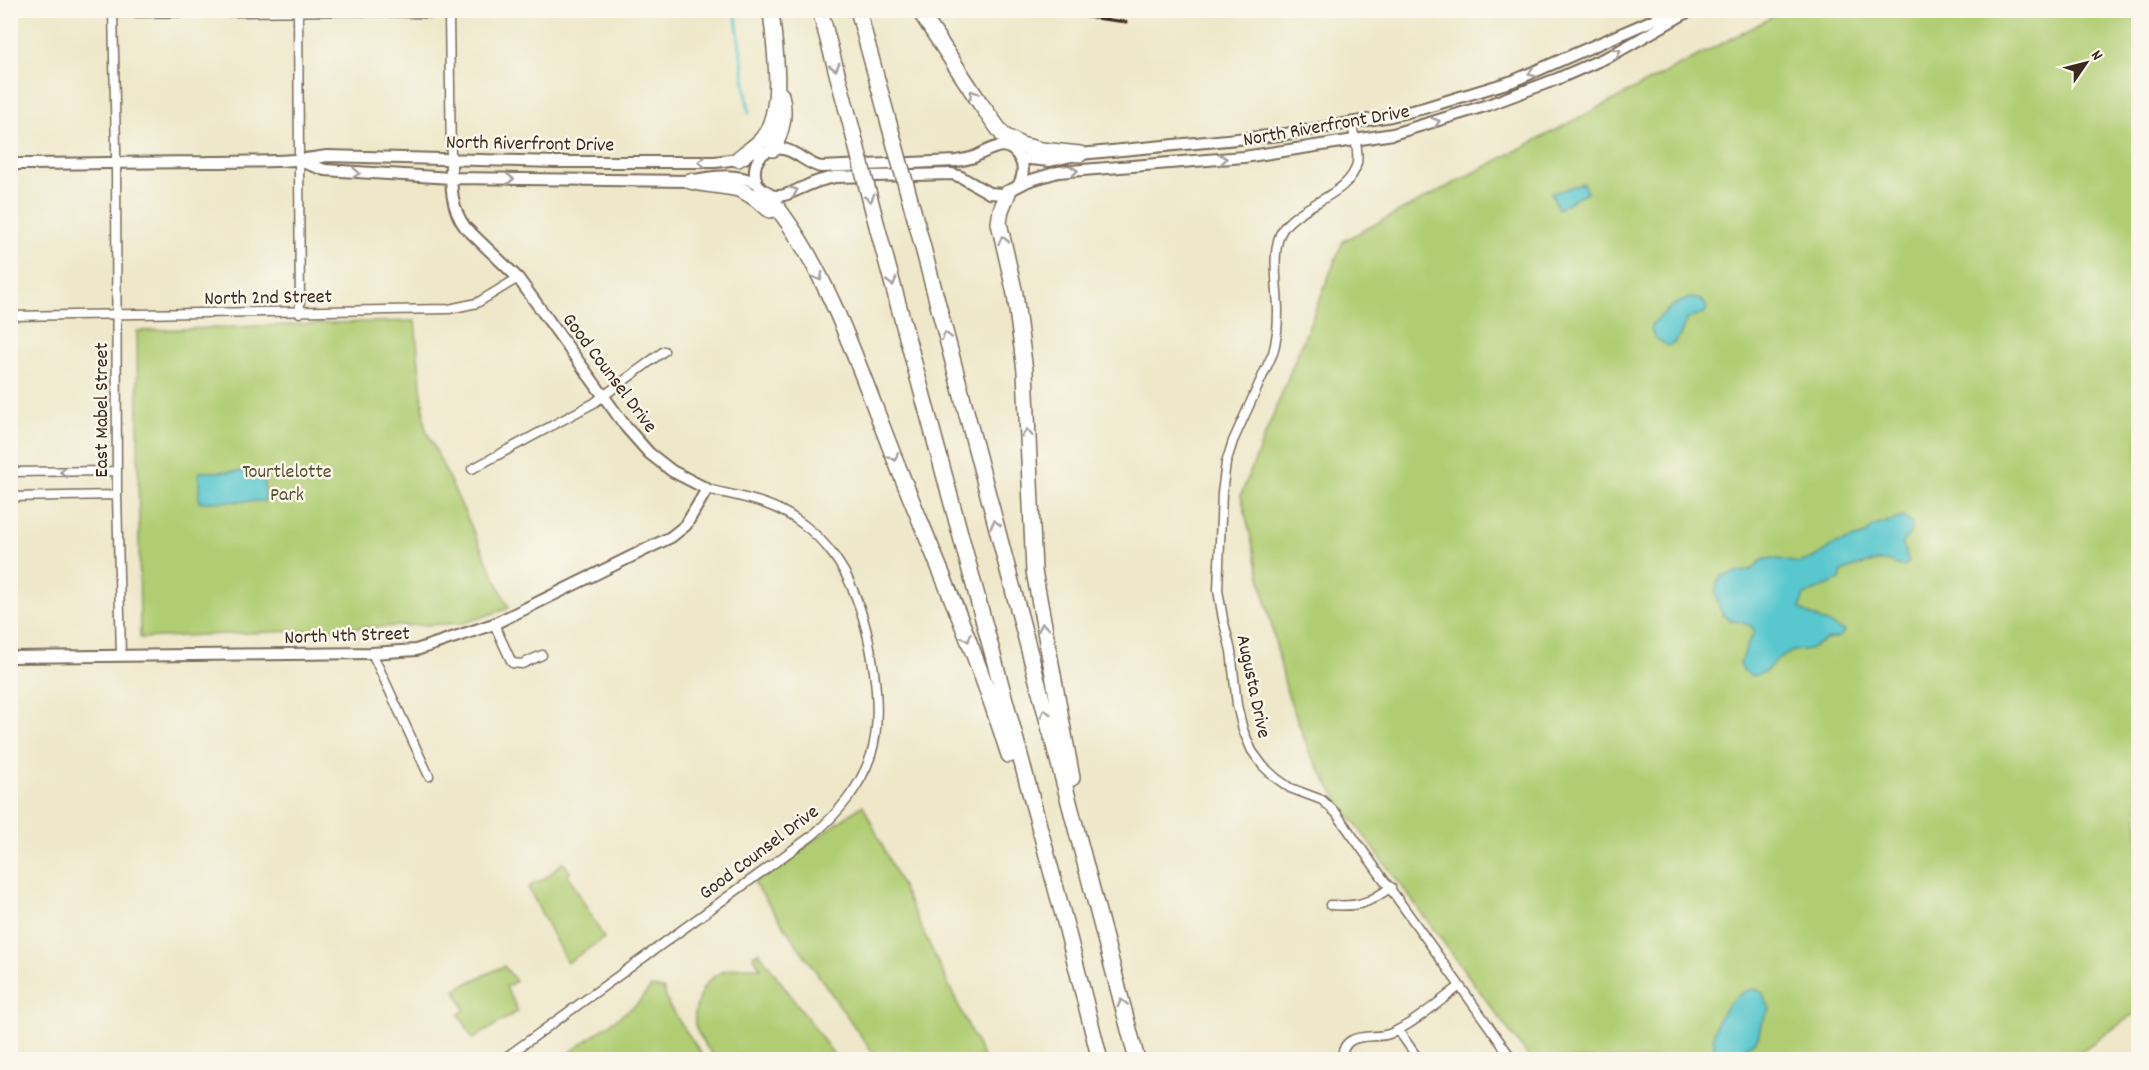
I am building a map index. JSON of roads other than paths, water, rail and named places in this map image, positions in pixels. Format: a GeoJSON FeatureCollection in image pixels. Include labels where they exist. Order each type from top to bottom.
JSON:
{"type":"FeatureCollection","features":[{"type":"Feature","properties":{"kind":"highway"},"geometry":{"type":"LineString","coordinates":[[738,159],[760,141],[769,128],[775,105],[776,81],[771,10]]}},
{"type":"Feature","properties":{"kind":"highway"},"geometry":{"type":"LineString","coordinates":[[820,10],[1100,1059]]}},
{"type":"Feature","properties":{"kind":"highway"},"geometry":{"type":"LineString","coordinates":[[858,10],[1137,1059]]}},
{"type":"Feature","properties":{"kind":"highway"},"geometry":{"type":"LineString","coordinates":[[919,10],[998,130],[1014,149],[1080,154]]}},
{"type":"Feature","properties":{"kind":"highway"},"geometry":{"type":"LineString","coordinates":[[767,152],[783,125],[784,116],[776,81]]}},
{"type":"Feature","properties":{"kind":"highway"},"geometry":{"type":"LineString","coordinates":[[690,181],[707,186],[737,189],[757,200],[782,224],[808,256]]}},
{"type":"Feature","properties":{"kind":"highway"},"geometry":{"type":"LineString","coordinates":[[760,188],[792,226],[836,311],[979,669],[1065,921]]}},
{"type":"Feature","properties":{"kind":"highway"},"geometry":{"type":"LineString","coordinates":[[1013,190],[1001,210],[999,223],[1015,294],[1025,371],[1034,571],[1076,801],[1086,870]]}},
{"type":"Feature","properties":{"kind":"main road","name":"North Riverfront Drive"},"geometry":{"type":"LineString","coordinates":[[10,164],[299,161],[327,156],[715,162],[767,152],[788,151],[821,167],[956,161],[977,156],[995,147],[1014,149],[1050,161],[1080,154],[1280,135],[1425,108],[1513,81],[1676,10]]}},
{"type":"Feature","properties":{"kind":"main road","name":"North Riverfront Drive"},"geometry":{"type":"LineString","coordinates":[[299,161],[324,170],[451,178],[690,181],[708,177],[736,177],[778,196],[786,195],[822,179],[848,176],[952,174],[996,195],[1013,190],[1028,181],[1058,172],[1278,154],[1393,134],[1519,94],[1612,55],[1691,10]]}},
{"type":"Feature","properties":{"kind":"main road"},"geometry":{"type":"LineString","coordinates":[[1013,190],[1023,173],[1014,149]]}},
{"type":"Feature","properties":{"kind":"main road"},"geometry":{"type":"LineString","coordinates":[[760,188],[754,170],[767,152]]}},
{"type":"Feature","properties":{"kind":"main road","name":"Good Counsel Drive"},"geometry":{"type":"LineString","coordinates":[[451,159],[454,207],[458,218],[518,278],[626,427],[649,453],[672,471],[707,489]]}},
{"type":"Feature","properties":{"kind":"main road","name":"North 4th Street"},"geometry":{"type":"LineString","coordinates":[[10,657],[372,653],[416,650],[494,624],[671,537],[686,525],[707,489]]}},
{"type":"Feature","properties":{"kind":"street"},"geometry":{"type":"LineString","coordinates":[[113,12],[298,11],[449,14],[451,159]]}},
{"type":"Feature","properties":{"kind":"street"},"geometry":{"type":"LineString","coordinates":[[298,11],[300,313]]}},
{"type":"Feature","properties":{"kind":"street","name":"East Mabel Street"},"geometry":{"type":"LineString","coordinates":[[113,12],[117,495],[121,656]]}},
{"type":"Feature","properties":{"kind":"street"},"geometry":{"type":"LineString","coordinates":[[1351,122],[1355,139]]}},
{"type":"Feature","properties":{"kind":"street","name":"Augusta Drive"},"geometry":{"type":"LineString","coordinates":[[1355,139],[1357,162],[1349,180],[1296,214],[1282,230],[1276,251],[1277,339],[1273,353],[1233,441],[1226,463],[1222,493],[1218,590],[1231,651],[1239,714],[1252,751],[1263,766],[1290,788],[1322,800],[1336,813],[1513,1059]]}},
{"type":"Feature","properties":{"kind":"street","name":"North 2nd Street"},"geometry":{"type":"LineString","coordinates":[[10,316],[300,313],[464,308],[490,297],[518,278]]}},
{"type":"Feature","properties":{"kind":"street"},"geometry":{"type":"LineString","coordinates":[[472,469],[565,420],[604,396],[664,351]]}},
{"type":"Feature","properties":{"kind":"street"},"geometry":{"type":"LineString","coordinates":[[10,472],[117,471]]}},
{"type":"Feature","properties":{"kind":"street","name":"Good Counsel Drive"},"geometry":{"type":"LineString","coordinates":[[502,1059],[813,835],[850,798],[860,782],[872,753],[878,703],[869,646],[859,606],[846,575],[823,542],[788,514],[769,504],[707,489]]}},
{"type":"Feature","properties":{"kind":"street"},"geometry":{"type":"LineString","coordinates":[[10,497],[117,495]]}},
{"type":"Feature","properties":{"kind":"street"},"geometry":{"type":"LineString","coordinates":[[494,624],[512,663],[522,664],[542,655]]}},
{"type":"Feature","properties":{"kind":"street"},"geometry":{"type":"LineString","coordinates":[[372,653],[429,777]]}},
{"type":"Feature","properties":{"kind":"street"},"geometry":{"type":"LineString","coordinates":[[1330,904],[1352,906],[1365,903],[1391,887]]}},
{"type":"Feature","properties":{"kind":"street"},"geometry":{"type":"LineString","coordinates":[[1342,1059],[1343,1050],[1350,1040],[1358,1037],[1385,1035],[1398,1030],[1460,986]]}},
{"type":"Feature","properties":{"kind":"street"},"geometry":{"type":"LineString","coordinates":[[1398,1030],[1419,1059]]}},
{"type":"Feature","properties":{"kind":"water"},"geometry":{"type":"Polygon","coordinates":[[[1583,183],[1587,192],[1558,209],[1551,192],[1583,183]]]}},
{"type":"Feature","properties":{"kind":"water"},"geometry":{"type":"Polygon","coordinates":[[[1689,298],[1700,300],[1707,308],[1704,314],[1688,318],[1679,338],[1667,346],[1654,335],[1651,325],[1672,306],[1689,298]]]}},
{"type":"Feature","properties":{"kind":"water"},"geometry":{"type":"Polygon","coordinates":[[[264,471],[265,501],[199,502],[199,472],[264,471]]]}},
{"type":"Feature","properties":{"kind":"water"},"geometry":{"type":"Polygon","coordinates":[[[1903,517],[1912,524],[1910,533],[1902,544],[1909,562],[1905,566],[1882,561],[1864,564],[1842,572],[1840,580],[1804,595],[1800,608],[1844,631],[1840,637],[1826,640],[1809,649],[1793,651],[1774,662],[1765,672],[1752,676],[1743,670],[1740,664],[1754,631],[1750,626],[1730,620],[1722,613],[1716,593],[1717,584],[1722,576],[1751,570],[1762,560],[1772,558],[1799,563],[1811,559],[1836,544],[1865,535],[1874,526],[1903,517]]]}},
{"type":"Feature","properties":{"kind":"water"},"geometry":{"type":"Polygon","coordinates":[[[1755,989],[1762,992],[1770,1009],[1761,1024],[1759,1035],[1755,1041],[1744,1048],[1741,1059],[1713,1059],[1714,1031],[1724,1010],[1735,998],[1755,989]]]}},
{"type":"Feature","properties":{"kind":"waterway"},"geometry":{"type":"LineString","coordinates":[[735,10],[749,113]]}},
{"type":"Feature","properties":{"kind":"railway"},"geometry":{"type":"LineString","coordinates":[[1066,10],[1087,17],[1126,22]]}},
{"type":"Feature","properties":{"kind":"park label","name":"Tourtlelotte Park"},"geometry":{"type":"Point","coordinates":[287,482]}}]}
